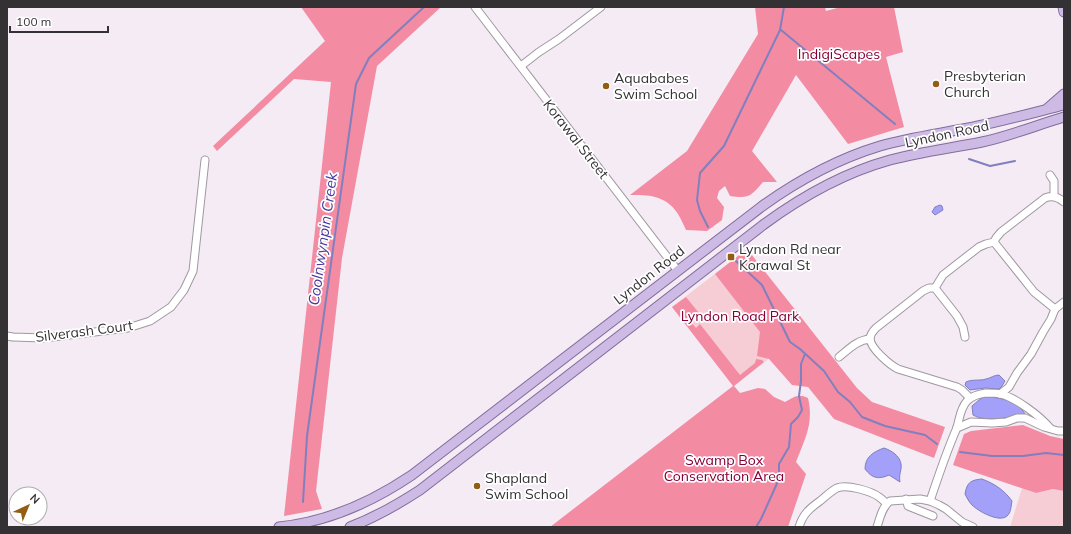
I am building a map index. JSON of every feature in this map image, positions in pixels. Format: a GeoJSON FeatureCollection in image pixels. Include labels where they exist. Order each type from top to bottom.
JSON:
{"type":"FeatureCollection","features":[{"type":"Feature","properties":{"kind":"main road"},"geometry":{"type":"LineString","coordinates":[[1063,7],[1064,12]]}},
{"type":"Feature","properties":{"kind":"main road"},"geometry":{"type":"LineString","coordinates":[[1047,109],[1064,94]]}},
{"type":"Feature","properties":{"kind":"main road","name":"Lyndon Road"},"geometry":{"type":"LineString","coordinates":[[280,527],[304,524],[340,513],[393,488],[776,196],[811,175],[845,158],[879,146],[906,139],[978,126],[1064,104]]}},
{"type":"Feature","properties":{"kind":"main road","name":"Lyndon Road"},"geometry":{"type":"LineString","coordinates":[[350,527],[397,505],[420,490],[688,283],[779,214],[804,197],[828,184],[858,171],[891,160],[915,154],[983,142],[1064,117]]}},
{"type":"Feature","properties":{"kind":"main road"},"geometry":{"type":"LineString","coordinates":[[678,271],[688,283]]}},
{"type":"Feature","properties":{"kind":"street","name":"Korawal Street"},"geometry":{"type":"LineString","coordinates":[[475,7],[678,271]]}},
{"type":"Feature","properties":{"kind":"street"},"geometry":{"type":"LineString","coordinates":[[521,66],[601,7]]}},
{"type":"Feature","properties":{"kind":"street","name":"Silverash Court"},"geometry":{"type":"LineString","coordinates":[[7,336],[12,338],[44,338],[128,328],[150,321],[171,307],[184,290],[193,271],[205,160]]}},
{"type":"Feature","properties":{"kind":"street"},"geometry":{"type":"LineString","coordinates":[[1050,175],[1054,181],[1054,196]]}},
{"type":"Feature","properties":{"kind":"street"},"geometry":{"type":"LineString","coordinates":[[935,288],[943,275],[983,245],[994,242],[1001,232],[1045,198],[1054,196],[1060,198],[1064,202]]}},
{"type":"Feature","properties":{"kind":"street"},"geometry":{"type":"LineString","coordinates":[[994,242],[1034,292],[1055,309]]}},
{"type":"Feature","properties":{"kind":"street"},"geometry":{"type":"LineString","coordinates":[[935,288],[929,288],[923,291],[876,328],[871,334],[870,339],[872,344],[891,366],[957,387],[970,398]]}},
{"type":"Feature","properties":{"kind":"street"},"geometry":{"type":"LineString","coordinates":[[935,288],[957,316],[963,328],[965,337]]}},
{"type":"Feature","properties":{"kind":"street"},"geometry":{"type":"LineString","coordinates":[[1000,394],[1009,387],[1031,354],[1052,319],[1055,309],[1064,302]]}},
{"type":"Feature","properties":{"kind":"street"},"geometry":{"type":"LineString","coordinates":[[839,357],[856,343],[870,339]]}},
{"type":"Feature","properties":{"kind":"street"},"geometry":{"type":"LineString","coordinates":[[1009,387],[1012,398]]}},
{"type":"Feature","properties":{"kind":"street"},"geometry":{"type":"LineString","coordinates":[[930,501],[952,438],[957,428],[960,412],[964,404],[970,398],[980,394],[994,393],[1012,398],[1050,428]]}},
{"type":"Feature","properties":{"kind":"street"},"geometry":{"type":"LineString","coordinates":[[960,412],[971,422]]}},
{"type":"Feature","properties":{"kind":"street"},"geometry":{"type":"LineString","coordinates":[[957,428],[971,422],[1006,422],[1025,418],[1044,427],[1064,431]]}},
{"type":"Feature","properties":{"kind":"street"},"geometry":{"type":"LineString","coordinates":[[799,527],[805,513],[816,503],[838,488],[850,486],[874,494],[886,504]]}},
{"type":"Feature","properties":{"kind":"street"},"geometry":{"type":"LineString","coordinates":[[906,499],[908,506],[933,516]]}},
{"type":"Feature","properties":{"kind":"street"},"geometry":{"type":"LineString","coordinates":[[877,527],[886,504],[890,501],[906,499],[920,499],[939,504],[946,509],[960,525],[973,527]]}},
{"type":"Feature","properties":{"kind":"green space"},"geometry":{"type":"Polygon","coordinates":[[[301,7],[441,7],[377,66],[342,258],[316,491],[322,509],[284,516],[331,82],[294,79],[217,151],[213,146],[325,41],[301,7]]]}},
{"type":"Feature","properties":{"kind":"green space","name":"IndigiScapes"},"geometry":{"type":"Polygon","coordinates":[[[755,7],[825,7],[826,11],[841,7],[894,7],[903,52],[886,57],[904,127],[848,144],[796,75],[752,151],[777,182],[763,182],[755,191],[746,197],[730,196],[725,186],[719,191],[717,198],[724,207],[722,220],[707,231],[686,230],[675,209],[671,205],[652,196],[630,195],[687,151],[758,34],[755,7]]]}},
{"type":"Feature","properties":{"kind":"green space","name":"Lyndon Road Park"},"geometry":{"type":"Polygon","coordinates":[[[747,249],[809,327],[734,386],[672,307],[747,249]]]}},
{"type":"Feature","properties":{"kind":"green space"},"geometry":{"type":"Polygon","coordinates":[[[747,249],[857,388],[872,402],[945,427],[934,458],[834,419],[808,387],[792,385],[769,359],[757,356],[760,332],[715,274],[747,249]]]}},
{"type":"Feature","properties":{"kind":"green space","name":"Swamp Box Conservation Area"},"geometry":{"type":"Polygon","coordinates":[[[686,297],[699,313],[690,321],[696,328],[700,324],[740,375],[755,363],[756,359],[764,362],[734,386],[740,393],[758,388],[765,389],[774,397],[785,402],[799,396],[808,398],[810,415],[808,431],[796,462],[806,474],[788,527],[550,527],[733,386],[672,307],[686,297]]]}},
{"type":"Feature","properties":{"kind":"green space"},"geometry":{"type":"Polygon","coordinates":[[[1023,425],[1050,436],[1064,439],[1064,491],[1053,489],[1036,493],[953,465],[964,434],[971,431],[1023,425]]]}},
{"type":"Feature","properties":{"kind":"green space"},"geometry":{"type":"Polygon","coordinates":[[[1022,488],[1036,493],[1053,489],[1064,491],[1064,527],[1010,527],[1022,488]]]}},
{"type":"Feature","properties":{"kind":"shaded area"},"geometry":{"type":"Polygon","coordinates":[[[940,205],[942,206],[943,210],[935,215],[932,212],[935,207],[940,205]]]}},
{"type":"Feature","properties":{"kind":"shaded area"},"geometry":{"type":"Polygon","coordinates":[[[999,375],[1005,381],[999,389],[985,388],[970,390],[965,385],[968,381],[984,380],[999,375]]]}},
{"type":"Feature","properties":{"kind":"shaded area"},"geometry":{"type":"Polygon","coordinates":[[[984,397],[1012,402],[1022,409],[1025,414],[991,419],[985,419],[973,415],[972,406],[984,397]]]}},
{"type":"Feature","properties":{"kind":"shaded area"},"geometry":{"type":"Polygon","coordinates":[[[884,448],[894,453],[899,458],[901,465],[900,482],[889,475],[878,478],[870,474],[865,469],[868,458],[876,451],[884,448]]]}},
{"type":"Feature","properties":{"kind":"shaded area"},"geometry":{"type":"Polygon","coordinates":[[[982,479],[999,488],[1012,501],[1010,511],[1007,516],[1003,518],[994,517],[984,513],[972,505],[969,501],[965,494],[968,484],[972,481],[982,479]]]}},
{"type":"Feature","properties":{"kind":"waterway","name":"Coolnwynpin Creek"},"geometry":{"type":"LineString","coordinates":[[303,502],[307,436],[356,84],[369,58],[424,7]]}},
{"type":"Feature","properties":{"kind":"waterway","name":"Coolnwynpin Creek"},"geometry":{"type":"LineString","coordinates":[[708,227],[700,211],[697,200],[700,173],[724,146],[780,30],[784,7]]}},
{"type":"Feature","properties":{"kind":"waterway"},"geometry":{"type":"LineString","coordinates":[[781,30],[895,124]]}},
{"type":"Feature","properties":{"kind":"waterway"},"geometry":{"type":"LineString","coordinates":[[969,159],[990,166],[1015,161]]}},
{"type":"Feature","properties":{"kind":"waterway","name":"Coolnwynpin Creek"},"geometry":{"type":"LineString","coordinates":[[736,261],[762,285],[790,342],[824,371],[838,392],[850,402],[862,417],[885,426],[925,435],[937,444]]}},
{"type":"Feature","properties":{"kind":"waterway","name":"Coolnwynpin Creek"},"geometry":{"type":"LineString","coordinates":[[756,527],[779,479],[779,464],[789,447],[791,424],[802,410],[799,396],[801,364],[805,354]]}},
{"type":"Feature","properties":{"kind":"waterway","name":"Coolnwynpin Creek"},"geometry":{"type":"LineString","coordinates":[[960,452],[992,456],[1023,456],[1046,453],[1064,455]]}},
{"type":"Feature","properties":{"kind":"place","name":"Presbyterian Church"},"geometry":{"type":"Point","coordinates":[936,84]}},
{"type":"Feature","properties":{"kind":"place","name":"Aquababes Swim School"},"geometry":{"type":"Point","coordinates":[606,86]}},
{"type":"Feature","properties":{"kind":"place","name":"Lyndon Rd near Korawal St"},"geometry":{"type":"Point","coordinates":[731,257]}},
{"type":"Feature","properties":{"kind":"place","name":"Shapland Swim School"},"geometry":{"type":"Point","coordinates":[477,486]}}]}
